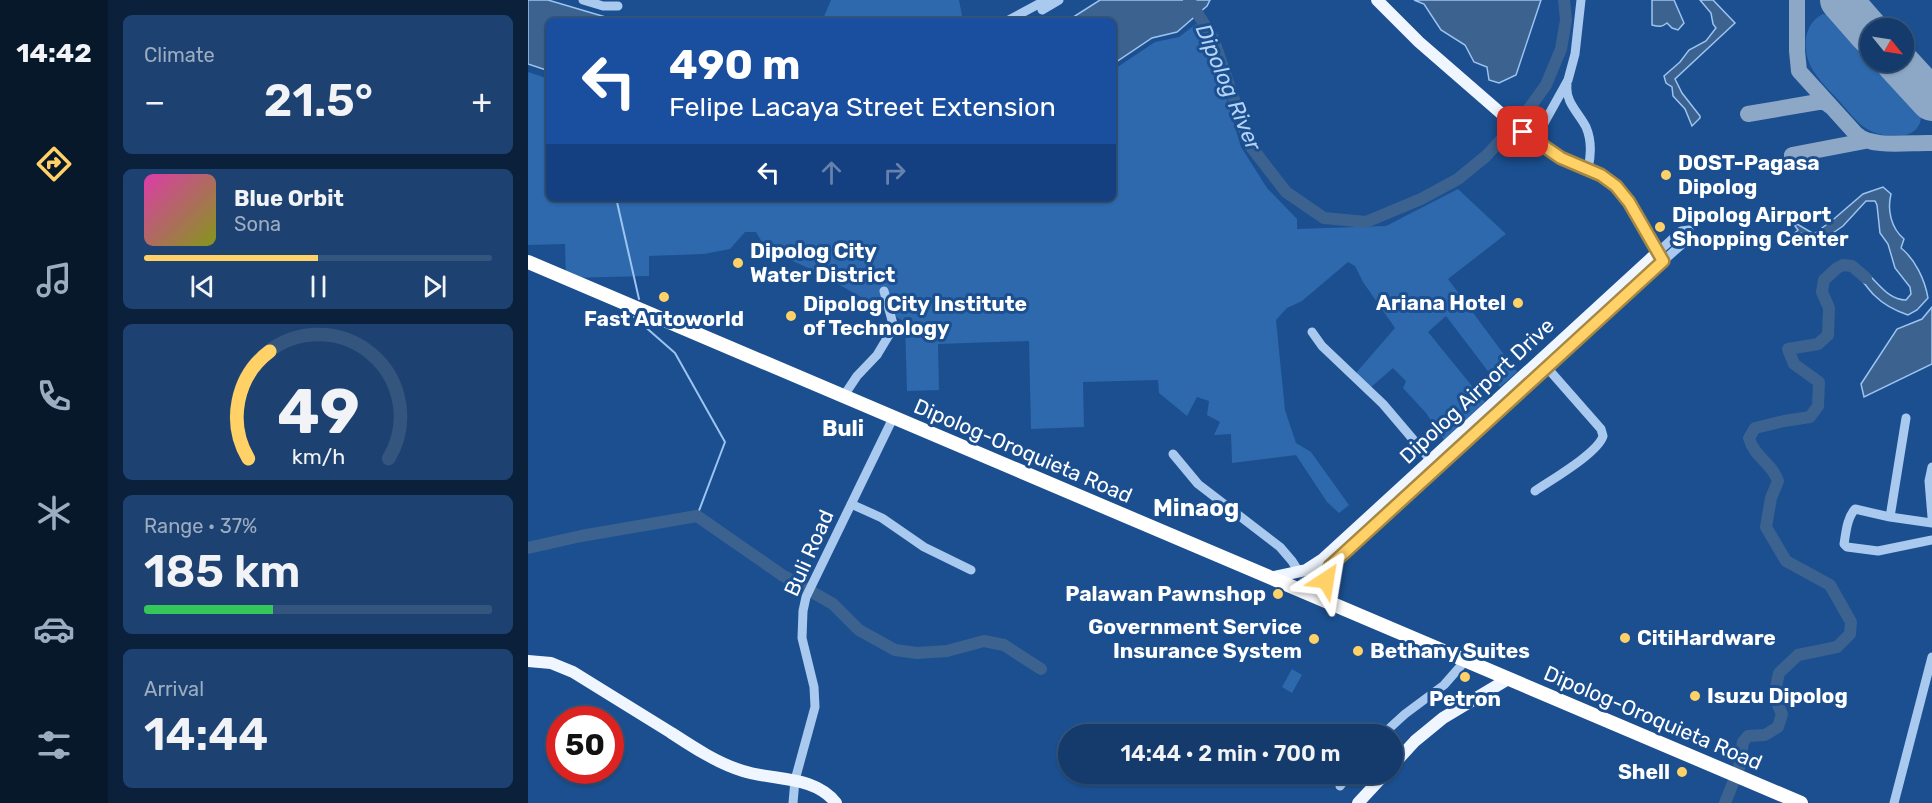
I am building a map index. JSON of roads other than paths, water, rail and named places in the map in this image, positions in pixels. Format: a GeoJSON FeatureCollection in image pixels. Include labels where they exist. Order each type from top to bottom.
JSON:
{"type":"FeatureCollection","features":[{"type":"Feature","properties":{"kind":"highway","name":"Dipolog-Oroquieta Road"},"geometry":{"type":"LineString","coordinates":[[528,262],[1801,803]]}},
{"type":"Feature","properties":{"kind":"main road"},"geometry":{"type":"LineString","coordinates":[[1377,0],[1419,42],[1510,122],[1561,158],[1588,169]]}},
{"type":"Feature","properties":{"kind":"main road","name":"Dipolog Airport Drive"},"geometry":{"type":"LineString","coordinates":[[1270,578],[1327,563],[1661,256],[1623,194],[1609,180],[1588,169]]}},
{"type":"Feature","properties":{"kind":"main road"},"geometry":{"type":"LineString","coordinates":[[1327,563],[1326,580],[1330,604]]}},
{"type":"Feature","properties":{"kind":"main road"},"geometry":{"type":"LineString","coordinates":[[528,661],[551,663],[573,672],[698,749],[730,766],[756,774],[795,780],[827,793],[836,803]]}},
{"type":"Feature","properties":{"kind":"main road"},"geometry":{"type":"LineString","coordinates":[[1403,754],[1443,718],[1508,679]]}},
{"type":"Feature","properties":{"kind":"main road"},"geometry":{"type":"LineString","coordinates":[[1358,803],[1376,784]]}},
{"type":"Feature","properties":{"kind":"street"},"geometry":{"type":"LineString","coordinates":[[583,0],[603,6],[618,6]]}},
{"type":"Feature","properties":{"kind":"street"},"geometry":{"type":"LineString","coordinates":[[1013,18],[1046,0]]}},
{"type":"Feature","properties":{"kind":"street"},"geometry":{"type":"LineString","coordinates":[[1026,18],[1059,0]]}},
{"type":"Feature","properties":{"kind":"street"},"geometry":{"type":"LineString","coordinates":[[1581,0],[1575,54],[1566,92],[1573,109],[1586,127],[1590,141],[1588,169]]}},
{"type":"Feature","properties":{"kind":"street"},"geometry":{"type":"LineString","coordinates":[[1538,134],[1568,80]]}},
{"type":"Feature","properties":{"kind":"street"},"geometry":{"type":"LineString","coordinates":[[843,397],[864,367],[877,355],[892,330],[893,324],[884,291]]}},
{"type":"Feature","properties":{"kind":"street"},"geometry":{"type":"LineString","coordinates":[[1312,332],[1322,346],[1377,397],[1434,464]]}},
{"type":"Feature","properties":{"kind":"street"},"geometry":{"type":"LineString","coordinates":[[1535,491],[1582,459],[1597,446],[1603,436],[1601,429],[1544,364]]}},
{"type":"Feature","properties":{"kind":"street","name":"Buli Road"},"geometry":{"type":"LineString","coordinates":[[793,803],[795,780],[815,707],[814,687],[802,638],[806,597],[893,418]]}},
{"type":"Feature","properties":{"kind":"street"},"geometry":{"type":"LineString","coordinates":[[1890,517],[1906,418]]}},
{"type":"Feature","properties":{"kind":"street"},"geometry":{"type":"LineString","coordinates":[[1173,454],[1198,483],[1280,547],[1299,572]]}},
{"type":"Feature","properties":{"kind":"street"},"geometry":{"type":"LineString","coordinates":[[1932,467],[1929,481],[1932,517]]}},
{"type":"Feature","properties":{"kind":"street"},"geometry":{"type":"LineString","coordinates":[[851,504],[882,518],[924,547],[971,570]]}},
{"type":"Feature","properties":{"kind":"street"},"geometry":{"type":"LineString","coordinates":[[1932,523],[1853,510],[1845,546],[1878,551],[1932,540]]}},
{"type":"Feature","properties":{"kind":"street"},"geometry":{"type":"LineString","coordinates":[[1893,803],[1932,657]]}},
{"type":"Feature","properties":{"kind":"street"},"geometry":{"type":"LineString","coordinates":[[1394,724],[1444,685],[1465,661]]}},
{"type":"Feature","properties":{"kind":"waterway","name":"Dipolog River"},"geometry":{"type":"LineString","coordinates":[[1189,0],[1213,38],[1249,144],[1286,192],[1324,218],[1366,222],[1421,199],[1458,179],[1486,156],[1525,114],[1546,85],[1561,49],[1566,20],[1564,0]]}},
{"type":"Feature","properties":{"kind":"waterway"},"geometry":{"type":"LineString","coordinates":[[617,201],[639,299]]}},
{"type":"Feature","properties":{"kind":"waterway"},"geometry":{"type":"LineString","coordinates":[[1739,768],[1743,742],[1748,736],[1765,735],[1778,727],[1782,714],[1774,696],[1779,673],[1798,655],[1837,647],[1850,634],[1851,622],[1830,585],[1786,561],[1766,527],[1771,498],[1778,481],[1772,469],[1751,445],[1749,438],[1755,428],[1810,417],[1818,406],[1819,382],[1794,364],[1788,349],[1818,344],[1828,335],[1829,308],[1822,292],[1824,280],[1837,268],[1843,265],[1852,266],[1866,278]]}},
{"type":"Feature","properties":{"kind":"waterway"},"geometry":{"type":"LineString","coordinates":[[634,317],[675,353],[725,442],[697,516]]}},
{"type":"Feature","properties":{"kind":"waterway"},"geometry":{"type":"LineString","coordinates":[[528,548],[581,536],[697,516],[782,575],[833,604],[859,630],[895,650],[917,653],[947,651],[984,641],[1004,645],[1041,669]]}},
{"type":"Feature","properties":{"kind":"waterway"},"geometry":{"type":"LineString","coordinates":[[1725,803],[1733,783]]}},
{"type":"Feature","properties":{"kind":"place","name":"DOST-Pagasa Dipolog"},"geometry":{"type":"Point","coordinates":[1666,175]}},
{"type":"Feature","properties":{"kind":"place","name":"Dipolog Airport Shopping Center"},"geometry":{"type":"Point","coordinates":[1660,227]}},
{"type":"Feature","properties":{"kind":"place","name":"Dipolog City Water District"},"geometry":{"type":"Point","coordinates":[738,263]}},
{"type":"Feature","properties":{"kind":"place","name":"Fast Autoworld"},"geometry":{"type":"Point","coordinates":[664,297]}},
{"type":"Feature","properties":{"kind":"place","name":"Ariana Hotel"},"geometry":{"type":"Point","coordinates":[1518,303]}},
{"type":"Feature","properties":{"kind":"place","name":"Dipolog City Institute of Technology"},"geometry":{"type":"Point","coordinates":[791,316]}},
{"type":"Feature","properties":{"kind":"place","name":"Palawan Pawnshop"},"geometry":{"type":"Point","coordinates":[1278,594]}},
{"type":"Feature","properties":{"kind":"place","name":"CitiHardware"},"geometry":{"type":"Point","coordinates":[1625,638]}},
{"type":"Feature","properties":{"kind":"place","name":"Government Service Insurance System"},"geometry":{"type":"Point","coordinates":[1314,639]}},
{"type":"Feature","properties":{"kind":"place","name":"Bethany Suites"},"geometry":{"type":"Point","coordinates":[1358,651]}},
{"type":"Feature","properties":{"kind":"place","name":"Petron"},"geometry":{"type":"Point","coordinates":[1465,677]}},
{"type":"Feature","properties":{"kind":"place","name":"Isuzu Dipolog"},"geometry":{"type":"Point","coordinates":[1695,696]}},
{"type":"Feature","properties":{"kind":"place","name":"Shell"},"geometry":{"type":"Point","coordinates":[1682,772]}},
{"type":"Feature","properties":{"kind":"district","name":"Buli"},"geometry":{"type":"Point","coordinates":[843,428]}},
{"type":"Feature","properties":{"kind":"district","name":"Minaog"},"geometry":{"type":"Point","coordinates":[1196,508]}}]}
